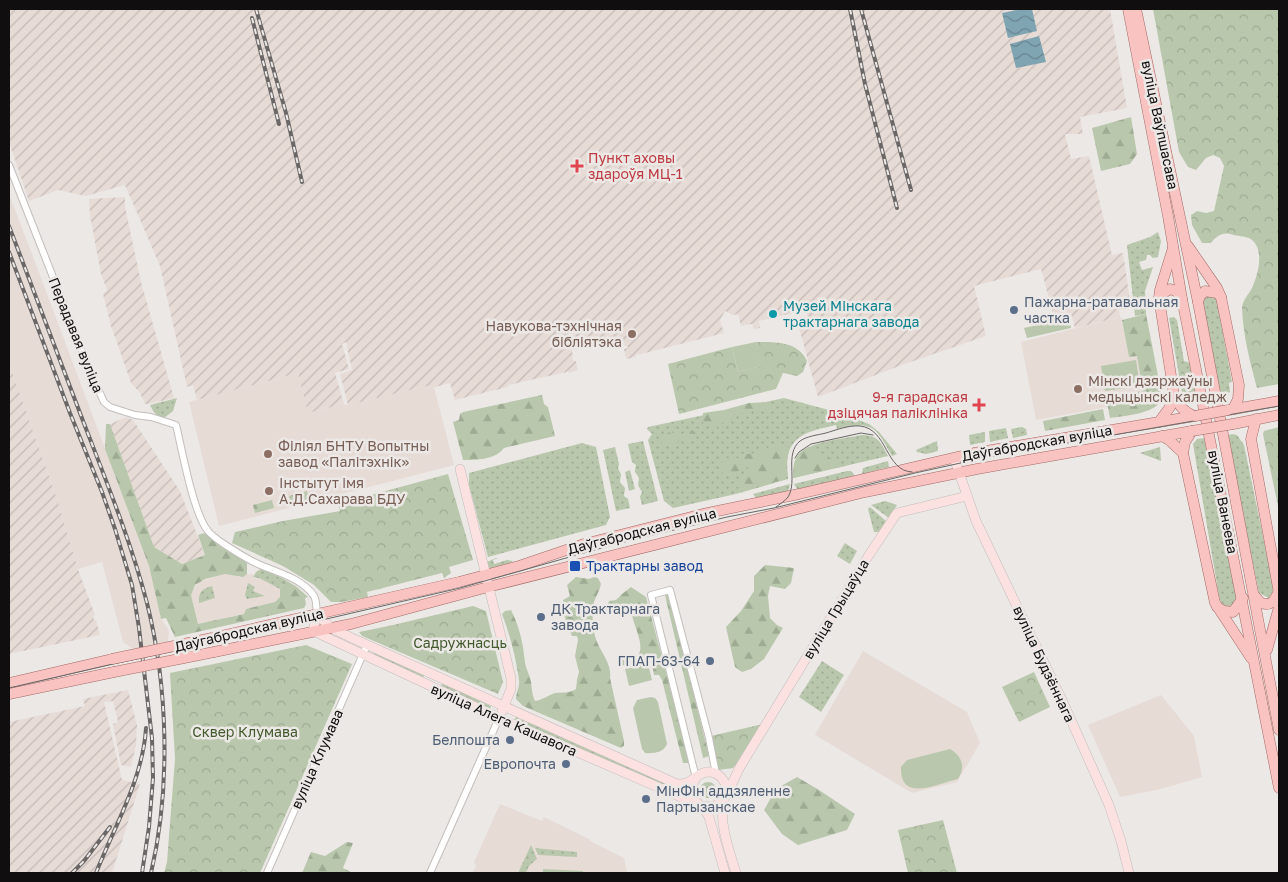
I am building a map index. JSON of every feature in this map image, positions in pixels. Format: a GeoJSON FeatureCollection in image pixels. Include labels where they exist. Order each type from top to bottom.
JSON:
{"type":"FeatureCollection","features":[{"type":"Feature","properties":{"kind":"main road","name":"вуліца Ваўпшасава"},"geometry":{"type":"LineString","coordinates":[[1128,9],[1168,216]]}},
{"type":"Feature","properties":{"kind":"main road","name":"вуліца Ваўпшасава"},"geometry":{"type":"LineString","coordinates":[[1136,9],[1185,241]]}},
{"type":"Feature","properties":{"kind":"main road","name":"вуліца Ванеева"},"geometry":{"type":"LineString","coordinates":[[1168,216],[1182,299],[1243,598],[1279,788]]}},
{"type":"Feature","properties":{"kind":"main road","name":"вуліца Ванеева"},"geometry":{"type":"LineString","coordinates":[[1185,241],[1279,730]]}},
{"type":"Feature","properties":{"kind":"main road"},"geometry":{"type":"LineString","coordinates":[[1185,241],[1217,288],[1221,297],[1239,385],[1238,399],[1230,410]]}},
{"type":"Feature","properties":{"kind":"main road"},"geometry":{"type":"LineString","coordinates":[[1174,245],[1159,298],[1174,396],[1185,412],[1195,416]]}},
{"type":"Feature","properties":{"kind":"main road"},"geometry":{"type":"LineString","coordinates":[[1159,298],[1170,289],[1176,291],[1182,299]]}},
{"type":"Feature","properties":{"kind":"main road"},"geometry":{"type":"LineString","coordinates":[[1198,302],[1200,296],[1205,291],[1216,293],[1221,297]]}},
{"type":"Feature","properties":{"kind":"main road"},"geometry":{"type":"LineString","coordinates":[[1239,385],[1245,396],[1255,405]]}},
{"type":"Feature","properties":{"kind":"main road"},"geometry":{"type":"LineString","coordinates":[[1159,422],[1170,407],[1174,396]]}},
{"type":"Feature","properties":{"kind":"main road","name":"Даўгабродская вуліца"},"geometry":{"type":"LineString","coordinates":[[9,683],[317,614],[518,566],[584,544],[703,514],[800,494],[954,458],[1279,401]]}},
{"type":"Feature","properties":{"kind":"main road","name":"Даўгабродская вуліца"},"geometry":{"type":"LineString","coordinates":[[9,694],[331,628],[858,494],[960,473],[1279,415]]}},
{"type":"Feature","properties":{"kind":"main road"},"geometry":{"type":"LineString","coordinates":[[1250,439],[1256,419]]}},
{"type":"Feature","properties":{"kind":"main road"},"geometry":{"type":"LineString","coordinates":[[1233,424],[1241,427],[1250,439],[1279,592],[1275,600],[1268,604],[1261,603],[1254,595]]}},
{"type":"Feature","properties":{"kind":"main road"},"geometry":{"type":"LineString","coordinates":[[1192,431],[1185,442],[1183,453],[1216,607],[1256,668]]}},
{"type":"Feature","properties":{"kind":"main road"},"geometry":{"type":"LineString","coordinates":[[1162,436],[1183,453]]}},
{"type":"Feature","properties":{"kind":"main road","name":"вуліца Будзённага"},"geometry":{"type":"LineString","coordinates":[[954,458],[976,521],[1062,700],[1109,805],[1129,873]]}},
{"type":"Feature","properties":{"kind":"main road"},"geometry":{"type":"LineString","coordinates":[[460,469],[512,684],[498,718]]}},
{"type":"Feature","properties":{"kind":"main road","name":"вуліца Грыцаўца"},"geometry":{"type":"LineString","coordinates":[[725,797],[740,767],[872,550],[897,513],[967,496]]}},
{"type":"Feature","properties":{"kind":"main road"},"geometry":{"type":"LineString","coordinates":[[1216,607],[1224,611],[1234,612],[1243,598]]}},
{"type":"Feature","properties":{"kind":"main road"},"geometry":{"type":"LineString","coordinates":[[1266,658],[1267,647],[1279,607]]}},
{"type":"Feature","properties":{"kind":"main road"},"geometry":{"type":"LineString","coordinates":[[313,631],[317,614]]}},
{"type":"Feature","properties":{"kind":"main road","name":"вуліца Алега Кашавога"},"geometry":{"type":"LineString","coordinates":[[317,614],[331,628],[676,784],[689,782],[696,778]]}},
{"type":"Feature","properties":{"kind":"main road","name":"вуліца Алега Кашавога"},"geometry":{"type":"LineString","coordinates":[[313,631],[498,718],[699,805]]}},
{"type":"Feature","properties":{"kind":"main road"},"geometry":{"type":"LineString","coordinates":[[431,687],[436,676]]}},
{"type":"Feature","properties":{"kind":"main road"},"geometry":{"type":"LineString","coordinates":[[725,873],[710,817],[694,800],[691,788],[696,778],[706,772],[716,774],[731,773],[740,767]]}},
{"type":"Feature","properties":{"kind":"main road"},"geometry":{"type":"LineString","coordinates":[[716,774],[725,782],[722,821],[736,873]]}},
{"type":"Feature","properties":{"kind":"main road"},"geometry":{"type":"LineString","coordinates":[[699,805],[713,807],[725,797]]}},
{"type":"Feature","properties":{"kind":"street","name":"Перадавая вуліца"},"geometry":{"type":"LineString","coordinates":[[9,165],[91,374],[104,402],[115,410],[152,417],[176,425],[192,491],[205,528],[212,535],[255,563],[298,582],[315,598],[317,614]]}},
{"type":"Feature","properties":{"kind":"street"},"geometry":{"type":"LineString","coordinates":[[696,778],[651,595],[670,590],[709,738],[716,774]]}},
{"type":"Feature","properties":{"kind":"street","name":"вуліца Клумава"},"geometry":{"type":"LineString","coordinates":[[267,873],[367,645]]}},
{"type":"Feature","properties":{"kind":"street"},"geometry":{"type":"LineString","coordinates":[[430,873],[498,718]]}},
{"type":"Feature","properties":{"kind":"shaded area"},"geometry":{"type":"Polygon","coordinates":[[[9,9],[1110,9],[1127,108],[1080,117],[1083,134],[1065,134],[1071,159],[1089,156],[1112,255],[1123,253],[1131,308],[1119,310],[1120,317],[1075,328],[1071,313],[1054,317],[1041,269],[974,286],[986,336],[818,397],[798,324],[809,321],[806,310],[759,321],[760,328],[754,329],[752,324],[741,326],[738,314],[733,315],[725,311],[720,320],[724,333],[637,355],[636,353],[636,357],[626,359],[624,349],[628,348],[625,346],[623,338],[582,347],[572,350],[573,361],[576,361],[578,370],[569,373],[568,370],[567,372],[508,385],[508,387],[455,400],[450,383],[428,389],[427,386],[348,405],[340,374],[352,370],[346,342],[342,344],[349,369],[335,373],[344,404],[308,413],[298,373],[197,400],[193,385],[187,387],[160,266],[125,185],[86,196],[58,190],[29,201],[9,142],[9,9]]]}},
{"type":"Feature","properties":{"kind":"shaded area"},"geometry":{"type":"Polygon","coordinates":[[[9,194],[149,566],[161,619],[169,630],[168,642],[133,649],[123,642],[102,562],[78,569],[57,499],[9,363],[9,194]]]}},
{"type":"Feature","properties":{"kind":"shaded area"},"geometry":{"type":"Polygon","coordinates":[[[125,197],[125,207],[141,282],[174,398],[148,404],[145,404],[140,393],[131,383],[111,326],[103,294],[107,290],[101,274],[90,216],[89,199],[125,197]]]}},
{"type":"Feature","properties":{"kind":"shaded area"},"geometry":{"type":"Polygon","coordinates":[[[1120,317],[1129,357],[1137,356],[1143,391],[1106,398],[1107,407],[1036,420],[1021,342],[1120,317]]]}},
{"type":"Feature","properties":{"kind":"shaded area"},"geometry":{"type":"Polygon","coordinates":[[[9,363],[57,499],[100,635],[9,654],[9,363]]]}},
{"type":"Feature","properties":{"kind":"shaded area"},"geometry":{"type":"Polygon","coordinates":[[[298,373],[309,413],[427,386],[428,389],[434,387],[454,465],[219,526],[189,402],[298,373]]]}},
{"type":"Feature","properties":{"kind":"shaded area"},"geometry":{"type":"Polygon","coordinates":[[[126,417],[133,420],[180,491],[205,555],[182,564],[154,547],[110,424],[126,417]]]}},
{"type":"Feature","properties":{"kind":"shaded area"},"geometry":{"type":"Polygon","coordinates":[[[225,573],[240,577],[253,574],[254,578],[259,578],[280,589],[280,597],[275,602],[246,609],[244,614],[198,624],[191,595],[192,590],[199,582],[225,573]]]}},
{"type":"Feature","properties":{"kind":"shaded area"},"geometry":{"type":"Polygon","coordinates":[[[863,651],[967,712],[980,743],[957,782],[912,793],[815,735],[863,651]]]}},
{"type":"Feature","properties":{"kind":"shaded area"},"geometry":{"type":"Polygon","coordinates":[[[128,690],[137,725],[136,745],[131,767],[121,765],[113,724],[118,722],[113,701],[104,702],[122,780],[140,784],[112,873],[9,873],[9,722],[85,706],[83,699],[128,690]]]}},
{"type":"Feature","properties":{"kind":"shaded area"},"geometry":{"type":"Polygon","coordinates":[[[1161,695],[1194,736],[1202,777],[1161,789],[1120,797],[1088,725],[1161,695]]]}},
{"type":"Feature","properties":{"kind":"shaded area"},"geometry":{"type":"Polygon","coordinates":[[[500,804],[542,821],[544,817],[624,858],[627,873],[472,873],[476,866],[474,862],[500,804]]]}},
{"type":"Feature","properties":{"kind":"green space"},"geometry":{"type":"Polygon","coordinates":[[[1153,9],[1279,9],[1279,384],[1257,388],[1245,338],[1242,305],[1252,288],[1259,262],[1259,254],[1254,242],[1249,238],[1224,234],[1211,243],[1202,243],[1192,225],[1191,215],[1197,211],[1206,213],[1214,211],[1224,166],[1220,158],[1213,155],[1206,158],[1196,170],[1188,167],[1179,152],[1153,9]]]}},
{"type":"Feature","properties":{"kind":"green space"},"geometry":{"type":"Polygon","coordinates":[[[1131,117],[1137,154],[1130,164],[1101,171],[1092,128],[1131,117]]]}},
{"type":"Feature","properties":{"kind":"green space"},"geometry":{"type":"Polygon","coordinates":[[[1158,232],[1161,241],[1158,257],[1153,258],[1147,255],[1146,260],[1139,262],[1142,270],[1153,267],[1145,291],[1146,314],[1135,316],[1127,245],[1150,237],[1158,232]]]}},
{"type":"Feature","properties":{"kind":"green space"},"geometry":{"type":"Polygon","coordinates":[[[1204,295],[1216,297],[1232,382],[1229,383],[1230,392],[1226,396],[1220,397],[1201,301],[1204,295]]]}},
{"type":"Feature","properties":{"kind":"green space"},"geometry":{"type":"Polygon","coordinates":[[[1146,314],[1161,399],[1158,404],[1147,411],[1110,418],[1106,398],[1143,391],[1137,356],[1129,357],[1122,320],[1146,314]]]}},
{"type":"Feature","properties":{"kind":"green space"},"geometry":{"type":"Polygon","coordinates":[[[1174,317],[1177,320],[1184,361],[1190,363],[1197,401],[1190,403],[1183,398],[1169,318],[1174,317]]]}},
{"type":"Feature","properties":{"kind":"green space"},"geometry":{"type":"Polygon","coordinates":[[[1069,318],[1071,328],[1027,338],[1024,328],[1069,318]]]}},
{"type":"Feature","properties":{"kind":"green space"},"geometry":{"type":"Polygon","coordinates":[[[756,342],[771,342],[792,346],[803,354],[807,361],[803,372],[797,376],[783,373],[776,389],[679,414],[668,364],[732,347],[738,372],[761,366],[756,342]]]}},
{"type":"Feature","properties":{"kind":"green space"},"geometry":{"type":"Polygon","coordinates":[[[756,342],[762,366],[738,372],[732,347],[756,342]]]}},
{"type":"Feature","properties":{"kind":"green space"},"geometry":{"type":"Polygon","coordinates":[[[1136,360],[1140,386],[1105,391],[1101,366],[1136,360]]]}},
{"type":"Feature","properties":{"kind":"green space"},"geometry":{"type":"Polygon","coordinates":[[[542,395],[544,404],[548,407],[555,436],[504,448],[491,457],[463,460],[453,422],[459,420],[460,414],[542,395]]]}},
{"type":"Feature","properties":{"kind":"green space"},"geometry":{"type":"Polygon","coordinates":[[[177,398],[173,411],[164,418],[157,415],[150,405],[177,398]]]}},
{"type":"Feature","properties":{"kind":"green space"},"geometry":{"type":"Polygon","coordinates":[[[784,398],[840,413],[869,424],[879,432],[897,454],[892,456],[881,438],[871,428],[858,425],[837,429],[836,425],[807,433],[795,441],[787,458],[788,479],[736,494],[673,508],[664,501],[648,440],[652,434],[647,429],[648,427],[784,398]]]}},
{"type":"Feature","properties":{"kind":"green space"},"geometry":{"type":"Polygon","coordinates":[[[771,402],[771,408],[736,414],[730,422],[721,423],[715,430],[702,422],[703,413],[724,410],[749,403],[771,402]]]}},
{"type":"Feature","properties":{"kind":"green space"},"geometry":{"type":"Polygon","coordinates":[[[1103,409],[1105,420],[1045,431],[1043,421],[1103,409]]]}},
{"type":"Feature","properties":{"kind":"green space"},"geometry":{"type":"Polygon","coordinates":[[[106,424],[110,424],[154,547],[182,564],[205,555],[198,535],[205,533],[221,547],[244,559],[247,563],[247,574],[243,577],[225,574],[205,579],[195,585],[191,595],[198,624],[244,614],[246,609],[275,602],[280,597],[280,589],[284,579],[308,597],[305,598],[306,604],[304,608],[175,637],[166,618],[161,619],[149,566],[105,449],[106,424]]]}},
{"type":"Feature","properties":{"kind":"green space"},"geometry":{"type":"Polygon","coordinates":[[[1022,427],[1026,429],[1027,435],[1013,438],[1011,429],[1022,427]]]}},
{"type":"Feature","properties":{"kind":"green space"},"geometry":{"type":"Polygon","coordinates":[[[1279,427],[1279,511],[1263,434],[1264,431],[1279,427]]]}},
{"type":"Feature","properties":{"kind":"green space"},"geometry":{"type":"Polygon","coordinates":[[[1006,428],[1008,438],[990,442],[989,431],[1006,428]]]}},
{"type":"Feature","properties":{"kind":"green space"},"geometry":{"type":"Polygon","coordinates":[[[688,430],[692,430],[696,436],[692,442],[688,442],[684,438],[684,434],[688,430]]]}},
{"type":"Feature","properties":{"kind":"green space"},"geometry":{"type":"Polygon","coordinates":[[[670,432],[679,437],[679,441],[675,445],[667,446],[662,441],[665,435],[670,432]]]}},
{"type":"Feature","properties":{"kind":"green space"},"geometry":{"type":"Polygon","coordinates":[[[985,432],[985,442],[970,445],[969,435],[985,432]]]}},
{"type":"Feature","properties":{"kind":"green space"},"geometry":{"type":"Polygon","coordinates":[[[861,435],[871,436],[878,440],[888,456],[793,478],[793,468],[796,459],[805,449],[820,443],[861,435]]]}},
{"type":"Feature","properties":{"kind":"green space"},"geometry":{"type":"Polygon","coordinates":[[[1237,435],[1244,445],[1274,589],[1269,598],[1259,593],[1227,436],[1237,435]]]}},
{"type":"Feature","properties":{"kind":"green space"},"geometry":{"type":"Polygon","coordinates":[[[1205,438],[1237,598],[1233,608],[1223,605],[1219,596],[1193,444],[1197,439],[1205,438]]]}},
{"type":"Feature","properties":{"kind":"green space"},"geometry":{"type":"Polygon","coordinates":[[[643,441],[658,501],[642,505],[640,497],[642,492],[638,485],[639,478],[635,472],[636,465],[632,462],[628,444],[643,441]]]}},
{"type":"Feature","properties":{"kind":"green space"},"geometry":{"type":"Polygon","coordinates":[[[937,441],[938,451],[926,454],[916,450],[937,441]]]}},
{"type":"Feature","properties":{"kind":"green space"},"geometry":{"type":"Polygon","coordinates":[[[582,443],[596,447],[610,517],[606,525],[488,557],[469,485],[469,473],[582,443]]]}},
{"type":"Feature","properties":{"kind":"green space"},"geometry":{"type":"Polygon","coordinates":[[[781,444],[789,448],[787,462],[784,465],[785,475],[779,481],[753,486],[748,490],[737,487],[735,484],[736,480],[748,475],[750,469],[742,467],[736,474],[726,476],[719,465],[727,458],[739,458],[747,454],[759,453],[769,447],[781,444]]]}},
{"type":"Feature","properties":{"kind":"green space"},"geometry":{"type":"Polygon","coordinates":[[[615,447],[621,475],[620,482],[625,488],[624,496],[628,499],[630,508],[616,511],[603,450],[615,447]]]}},
{"type":"Feature","properties":{"kind":"green space"},"geometry":{"type":"Polygon","coordinates":[[[810,447],[845,466],[793,478],[798,455],[810,447]]]}},
{"type":"Feature","properties":{"kind":"green space"},"geometry":{"type":"Polygon","coordinates":[[[1160,447],[1161,461],[1140,453],[1160,447]]]}},
{"type":"Feature","properties":{"kind":"green space"},"geometry":{"type":"Polygon","coordinates":[[[888,461],[889,467],[862,474],[863,468],[888,461]]]}},
{"type":"Feature","properties":{"kind":"green space"},"geometry":{"type":"Polygon","coordinates":[[[630,470],[635,489],[629,491],[625,472],[630,470]]]}},
{"type":"Feature","properties":{"kind":"green space"},"geometry":{"type":"Polygon","coordinates":[[[851,471],[855,476],[798,490],[794,484],[851,471]]]}},
{"type":"Feature","properties":{"kind":"green space"},"geometry":{"type":"Polygon","coordinates":[[[448,474],[473,560],[449,567],[451,573],[444,578],[442,573],[367,592],[368,597],[331,602],[314,585],[283,566],[232,543],[235,532],[340,511],[338,504],[448,474]]]}},
{"type":"Feature","properties":{"kind":"green space"},"geometry":{"type":"Polygon","coordinates":[[[790,484],[788,492],[756,498],[753,494],[790,484]]]}},
{"type":"Feature","properties":{"kind":"green space"},"geometry":{"type":"Polygon","coordinates":[[[307,491],[309,500],[291,504],[289,496],[307,491]]]}},
{"type":"Feature","properties":{"kind":"green space"},"geometry":{"type":"Polygon","coordinates":[[[272,500],[274,508],[255,513],[253,505],[272,500]]]}},
{"type":"Feature","properties":{"kind":"green space"},"geometry":{"type":"Polygon","coordinates":[[[885,501],[897,505],[889,518],[871,505],[885,501]]]}},
{"type":"Feature","properties":{"kind":"green space"},"geometry":{"type":"Polygon","coordinates":[[[870,507],[886,521],[880,532],[874,532],[868,509],[870,507]]]}},
{"type":"Feature","properties":{"kind":"green space"},"geometry":{"type":"Polygon","coordinates":[[[845,543],[857,551],[850,564],[837,556],[845,543]]]}},
{"type":"Feature","properties":{"kind":"green space"},"geometry":{"type":"Polygon","coordinates":[[[498,558],[493,560],[494,564],[507,560],[513,561],[499,569],[489,568],[487,562],[498,558]]]}},
{"type":"Feature","properties":{"kind":"green space"},"geometry":{"type":"Polygon","coordinates":[[[765,565],[794,568],[791,583],[785,589],[770,586],[768,596],[770,618],[783,628],[764,659],[751,669],[742,672],[735,667],[726,627],[741,611],[754,591],[754,576],[765,565]]]}},
{"type":"Feature","properties":{"kind":"green space"},"geometry":{"type":"Polygon","coordinates":[[[261,569],[284,579],[280,589],[259,578],[253,577],[261,569]]]}},
{"type":"Feature","properties":{"kind":"green space"},"geometry":{"type":"Polygon","coordinates":[[[576,577],[598,578],[601,584],[593,606],[594,628],[597,642],[610,669],[610,678],[624,741],[624,746],[621,748],[523,706],[516,699],[519,683],[518,672],[508,630],[502,614],[505,611],[511,610],[517,623],[535,701],[555,693],[573,691],[576,689],[579,672],[575,656],[578,640],[577,636],[572,636],[568,627],[564,614],[563,600],[570,596],[567,585],[576,577]]]}},
{"type":"Feature","properties":{"kind":"green space"},"geometry":{"type":"Polygon","coordinates":[[[248,583],[255,587],[253,591],[265,596],[247,599],[245,595],[248,583]]]}},
{"type":"Feature","properties":{"kind":"green space"},"geometry":{"type":"Polygon","coordinates":[[[212,586],[215,598],[199,603],[201,592],[212,586]]]}},
{"type":"Feature","properties":{"kind":"green space"},"geometry":{"type":"Polygon","coordinates":[[[631,587],[646,597],[690,763],[683,763],[662,680],[659,675],[654,675],[651,659],[620,666],[620,660],[632,660],[637,656],[640,651],[639,638],[632,613],[613,615],[607,612],[606,608],[609,601],[616,600],[631,587]]]}},
{"type":"Feature","properties":{"kind":"green space"},"geometry":{"type":"Polygon","coordinates":[[[669,594],[709,756],[703,758],[665,595],[669,594]]]}},
{"type":"Feature","properties":{"kind":"green space","name":"Садружнасць"},"geometry":{"type":"Polygon","coordinates":[[[473,606],[486,611],[503,682],[498,694],[362,636],[359,632],[393,625],[473,606]]]}},
{"type":"Feature","properties":{"kind":"green space","name":"Сквер Клумава"},"geometry":{"type":"Polygon","coordinates":[[[306,645],[352,664],[260,873],[164,873],[167,862],[175,759],[170,673],[306,645]]]}},
{"type":"Feature","properties":{"kind":"green space"},"geometry":{"type":"Polygon","coordinates":[[[374,652],[424,675],[423,678],[373,655],[374,652]]]}},
{"type":"Feature","properties":{"kind":"green space"},"geometry":{"type":"Polygon","coordinates":[[[822,661],[844,675],[821,712],[799,697],[822,661]]]}},
{"type":"Feature","properties":{"kind":"green space"},"geometry":{"type":"Polygon","coordinates":[[[648,664],[652,680],[629,686],[625,669],[648,664]]]}},
{"type":"Feature","properties":{"kind":"green space"},"geometry":{"type":"Polygon","coordinates":[[[1034,672],[1050,707],[1019,722],[1002,687],[1034,672]]]}},
{"type":"Feature","properties":{"kind":"green space"},"geometry":{"type":"Polygon","coordinates":[[[442,683],[491,706],[490,710],[441,687],[442,683]]]}},
{"type":"Feature","properties":{"kind":"green space"},"geometry":{"type":"Polygon","coordinates":[[[655,698],[658,702],[667,744],[664,749],[658,752],[645,753],[642,749],[633,708],[637,700],[655,698]]]}},
{"type":"Feature","properties":{"kind":"green space"},"geometry":{"type":"Polygon","coordinates":[[[516,717],[671,785],[670,789],[514,721],[516,717]]]}},
{"type":"Feature","properties":{"kind":"green space"},"geometry":{"type":"Polygon","coordinates":[[[763,724],[733,768],[718,770],[711,736],[763,724]]]}},
{"type":"Feature","properties":{"kind":"green space"},"geometry":{"type":"Polygon","coordinates":[[[950,749],[960,758],[962,770],[958,779],[930,787],[913,788],[906,785],[902,778],[901,767],[907,760],[950,749]]]}},
{"type":"Feature","properties":{"kind":"green space"},"geometry":{"type":"Polygon","coordinates":[[[797,777],[855,814],[847,830],[798,845],[782,834],[764,810],[776,789],[797,777]]]}},
{"type":"Feature","properties":{"kind":"green space"},"geometry":{"type":"Polygon","coordinates":[[[708,782],[716,790],[708,798],[700,790],[708,782]]]}},
{"type":"Feature","properties":{"kind":"green space"},"geometry":{"type":"Polygon","coordinates":[[[943,820],[957,873],[908,873],[898,830],[943,820]]]}},
{"type":"Feature","properties":{"kind":"green space"},"geometry":{"type":"Polygon","coordinates":[[[347,842],[353,843],[343,868],[353,873],[302,873],[311,852],[325,856],[347,842]]]}},
{"type":"Feature","properties":{"kind":"green space"},"geometry":{"type":"Polygon","coordinates":[[[531,845],[537,859],[529,866],[526,873],[518,873],[531,845]]]}},
{"type":"Feature","properties":{"kind":"green space"},"geometry":{"type":"Polygon","coordinates":[[[535,848],[577,852],[577,857],[538,855],[535,848]]]}},
{"type":"Feature","properties":{"kind":"green space"},"geometry":{"type":"Polygon","coordinates":[[[543,869],[583,871],[583,873],[543,873],[543,869]]]}},
{"type":"Feature","properties":{"kind":"water"},"geometry":{"type":"Polygon","coordinates":[[[1032,9],[1037,31],[1008,38],[1002,13],[1032,9]]]}},
{"type":"Feature","properties":{"kind":"water"},"geometry":{"type":"Polygon","coordinates":[[[1039,36],[1046,62],[1016,68],[1010,44],[1039,36]]]}},
{"type":"Feature","properties":{"kind":"tram line"},"geometry":{"type":"LineString","coordinates":[[9,688],[460,588],[612,545],[915,473],[988,457],[1279,406]]}},
{"type":"Feature","properties":{"kind":"tram line"},"geometry":{"type":"LineString","coordinates":[[776,507],[788,497],[791,491],[792,460],[795,446],[806,438],[843,428],[860,426],[869,429],[876,434],[896,465],[903,470],[912,472]]}},
{"type":"Feature","properties":{"kind":"tram line"},"geometry":{"type":"LineString","coordinates":[[795,458],[799,452],[811,444],[861,433],[873,435]]}},
{"type":"Feature","properties":{"kind":"railway"},"geometry":{"type":"LineString","coordinates":[[256,9],[286,113],[302,182]]}},
{"type":"Feature","properties":{"kind":"railway"},"geometry":{"type":"LineString","coordinates":[[850,9],[865,84],[897,208]]}},
{"type":"Feature","properties":{"kind":"railway"},"geometry":{"type":"LineString","coordinates":[[861,9],[911,190]]}},
{"type":"Feature","properties":{"kind":"railway"},"geometry":{"type":"LineString","coordinates":[[252,18],[279,124]]}},
{"type":"Feature","properties":{"kind":"railway"},"geometry":{"type":"LineString","coordinates":[[9,226],[116,507],[147,603],[159,669],[163,703],[164,738],[162,807],[151,873]]}},
{"type":"Feature","properties":{"kind":"railway"},"geometry":{"type":"LineString","coordinates":[[9,252],[102,492],[132,585],[152,738],[153,778],[149,827],[142,873]]}},
{"type":"Feature","properties":{"kind":"railway"},"geometry":{"type":"LineString","coordinates":[[96,873],[134,784],[144,747],[146,728]]}},
{"type":"Feature","properties":{"kind":"railway"},"geometry":{"type":"LineString","coordinates":[[72,873],[84,861],[110,827]]}},
{"type":"Feature","properties":{"kind":"place","name":"Пункт аховы здароўя МЦ-1"},"geometry":{"type":"Point","coordinates":[577,166]}},
{"type":"Feature","properties":{"kind":"place","name":"Пажарна-ратавальная частка"},"geometry":{"type":"Point","coordinates":[1014,310]}},
{"type":"Feature","properties":{"kind":"place","name":"Музей Мінскага трактарнага завода"},"geometry":{"type":"Point","coordinates":[773,314]}},
{"type":"Feature","properties":{"kind":"place","name":"Навукова-тэхнічная бібліятэка"},"geometry":{"type":"Point","coordinates":[632,334]}},
{"type":"Feature","properties":{"kind":"place","name":"Мінскі дзяржаўны медыцынскі каледж"},"geometry":{"type":"Point","coordinates":[1078,389]}},
{"type":"Feature","properties":{"kind":"place","name":"9-я гарадская дзіцячая паліклініка"},"geometry":{"type":"Point","coordinates":[979,405]}},
{"type":"Feature","properties":{"kind":"place","name":"Філіял БНТУ Вопытны завод «Палітэхнік»"},"geometry":{"type":"Point","coordinates":[268,454]}},
{"type":"Feature","properties":{"kind":"place","name":"Інстытут імя А.Д.Сахарава БДУ"},"geometry":{"type":"Point","coordinates":[269,491]}},
{"type":"Feature","properties":{"kind":"place","name":"Трактарны завод"},"geometry":{"type":"Point","coordinates":[575,566]}},
{"type":"Feature","properties":{"kind":"place","name":"ДК Трактарнага завода"},"geometry":{"type":"Point","coordinates":[541,617]}},
{"type":"Feature","properties":{"kind":"place","name":"ГПАП-63-64"},"geometry":{"type":"Point","coordinates":[710,661]}},
{"type":"Feature","properties":{"kind":"place","name":"Белпошта"},"geometry":{"type":"Point","coordinates":[510,740]}},
{"type":"Feature","properties":{"kind":"place","name":"Европочта"},"geometry":{"type":"Point","coordinates":[566,764]}},
{"type":"Feature","properties":{"kind":"place","name":"МінФін аддзяленне Партызанскае"},"geometry":{"type":"Point","coordinates":[646,799]}}]}
